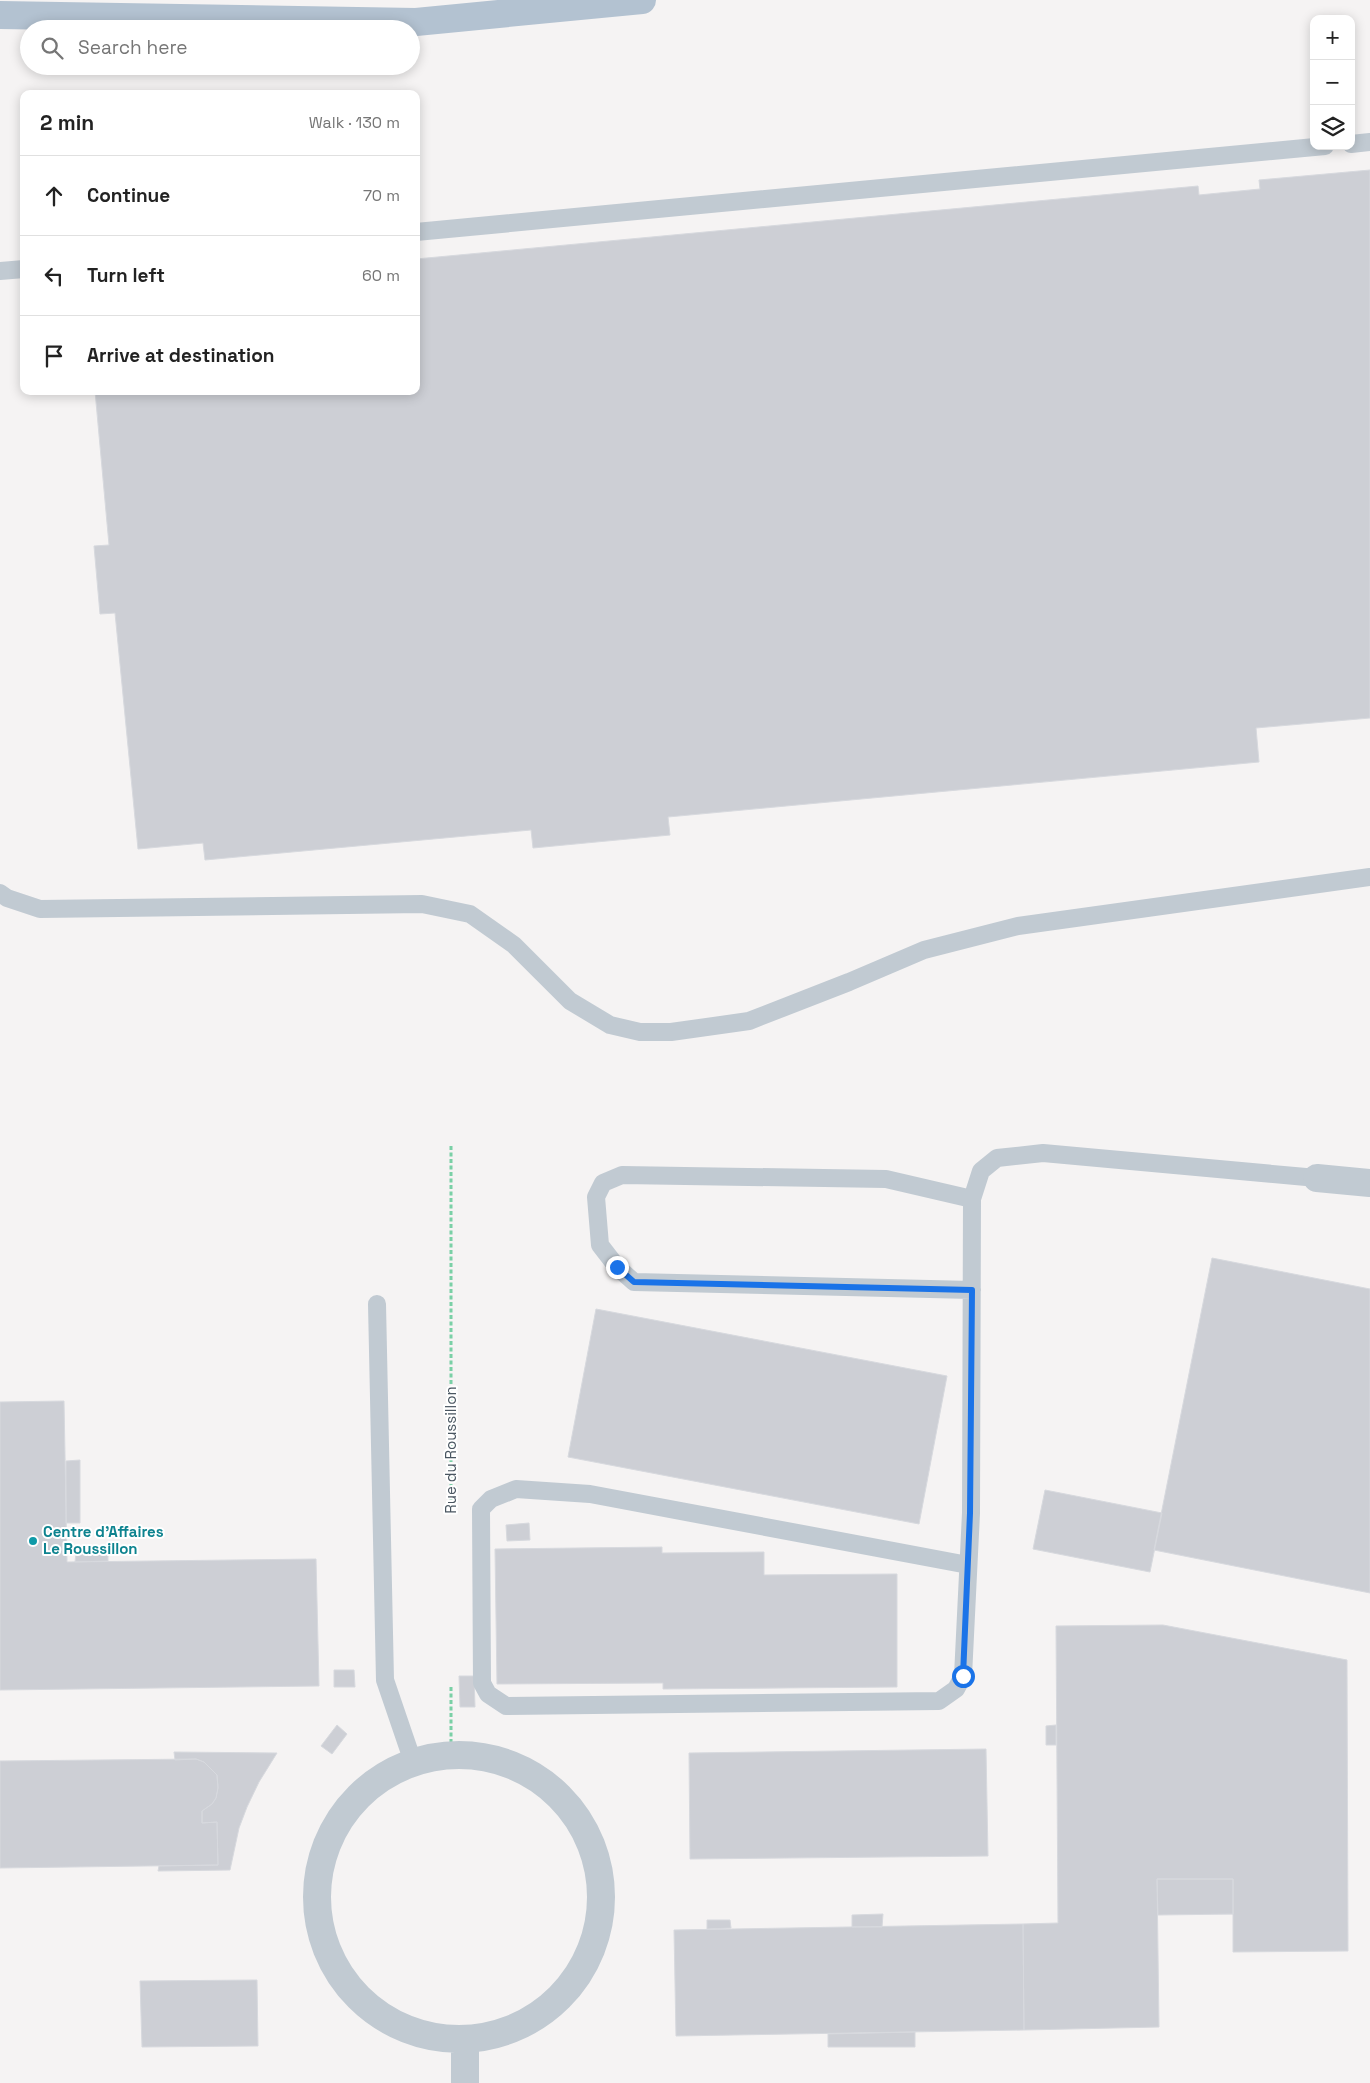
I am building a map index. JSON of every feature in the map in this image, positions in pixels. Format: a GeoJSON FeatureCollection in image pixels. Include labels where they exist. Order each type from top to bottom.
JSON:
{"type":"FeatureCollection","features":[{"type":"Feature","properties":{"kind":"main road"},"geometry":{"type":"LineString","coordinates":[[420,22],[642,0]]}},
{"type":"Feature","properties":{"kind":"main road"},"geometry":{"type":"LineString","coordinates":[[0,15],[297,20]]}},
{"type":"Feature","properties":{"kind":"street"},"geometry":{"type":"LineString","coordinates":[[1317,1178],[1370,1183]]}},
{"type":"Feature","properties":{"kind":"street"},"geometry":{"type":"LineString","coordinates":[[451,1754],[496,1758],[537,1776],[569,1805],[594,1848],[603,1901],[592,1953],[564,1996],[512,2032],[465,2041],[399,2029],[355,1997],[326,1953],[316,1896],[332,1832],[369,1786],[413,1762],[451,1754]]}},
{"type":"Feature","properties":{"kind":"street"},"geometry":{"type":"LineString","coordinates":[[464,2083],[465,2041]]}},
{"type":"Feature","properties":{"kind":"lane"},"geometry":{"type":"LineString","coordinates":[[1355,144],[1370,142]]}},
{"type":"Feature","properties":{"kind":"lane"},"geometry":{"type":"LineString","coordinates":[[420,232],[1310,147]]}},
{"type":"Feature","properties":{"kind":"lane"},"geometry":{"type":"LineString","coordinates":[[0,271],[20,269]]}},
{"type":"Feature","properties":{"kind":"lane"},"geometry":{"type":"LineString","coordinates":[[0,893],[8,898],[40,909],[422,904],[470,914],[514,945],[570,1001],[610,1025],[640,1032],[663,1032],[749,1021],[924,950],[1018,926],[1370,877]]}},
{"type":"Feature","properties":{"kind":"lane"},"geometry":{"type":"LineString","coordinates":[[968,1565],[590,1494],[516,1490],[491,1499],[481,1509],[482,1682],[488,1694],[506,1706],[939,1701],[956,1689],[963,1676],[968,1565],[970,1513],[972,1199],[981,1171],[997,1158],[1044,1153],[1317,1178]]}},
{"type":"Feature","properties":{"kind":"lane"},"geometry":{"type":"LineString","coordinates":[[972,1199],[886,1179],[622,1175],[603,1182],[596,1197],[600,1245],[617,1267],[634,1282],[972,1290]]}},
{"type":"Feature","properties":{"kind":"lane"},"geometry":{"type":"LineString","coordinates":[[377,1304],[385,1680],[413,1762]]}},
{"type":"Feature","properties":{"kind":"path","name":"Rue du Roussillon"},"geometry":{"type":"LineString","coordinates":[[450,1146],[451,1504]]}},
{"type":"Feature","properties":{"kind":"path"},"geometry":{"type":"LineString","coordinates":[[451,1684],[451,1754]]}},
{"type":"Feature","properties":{"kind":"building"},"geometry":{"type":"Polygon","coordinates":[[[1370,170],[1370,718],[1256,728],[1259,762],[668,817],[670,835],[533,848],[531,830],[205,860],[203,843],[138,849],[115,613],[100,614],[94,546],[109,545],[95,395],[420,395],[420,259],[1198,186],[1199,195],[1260,189],[1259,180],[1370,170]]]}},
{"type":"Feature","properties":{"kind":"building"},"geometry":{"type":"Polygon","coordinates":[[[1212,1258],[1370,1289],[1370,1593],[1154,1550],[1212,1258]]]}},
{"type":"Feature","properties":{"kind":"building"},"geometry":{"type":"Polygon","coordinates":[[[596,1309],[947,1376],[919,1524],[568,1457],[596,1309]]]}},
{"type":"Feature","properties":{"kind":"building","name":"Centre d’Affaires Le Roussillon"},"geometry":{"type":"Polygon","coordinates":[[[64,1401],[67,1562],[316,1559],[319,1686],[0,1690],[0,1402],[64,1401]]]}},
{"type":"Feature","properties":{"kind":"building"},"geometry":{"type":"Polygon","coordinates":[[[80,1460],[80,1523],[66,1523],[66,1461],[80,1460]]]}},
{"type":"Feature","properties":{"kind":"building"},"geometry":{"type":"Polygon","coordinates":[[[1045,1490],[1162,1513],[1150,1572],[1033,1549],[1045,1490]]]}},
{"type":"Feature","properties":{"kind":"building"},"geometry":{"type":"Polygon","coordinates":[[[529,1523],[530,1540],[507,1541],[506,1525],[529,1523]]]}},
{"type":"Feature","properties":{"kind":"building"},"geometry":{"type":"Polygon","coordinates":[[[662,1547],[662,1553],[764,1552],[764,1575],[897,1574],[897,1687],[663,1689],[663,1683],[497,1684],[495,1549],[662,1547]]]}},
{"type":"Feature","properties":{"kind":"building"},"geometry":{"type":"Polygon","coordinates":[[[76,1553],[108,1553],[108,1561],[75,1562],[76,1553]]]}},
{"type":"Feature","properties":{"kind":"building"},"geometry":{"type":"Polygon","coordinates":[[[1163,1625],[1347,1660],[1348,1951],[1233,1952],[1233,1879],[1157,1879],[1159,2027],[1024,2030],[1023,1924],[1058,1923],[1056,1626],[1163,1625]]]}},
{"type":"Feature","properties":{"kind":"building"},"geometry":{"type":"Polygon","coordinates":[[[334,1670],[354,1670],[355,1687],[334,1687],[334,1670]]]}},
{"type":"Feature","properties":{"kind":"building"},"geometry":{"type":"Polygon","coordinates":[[[459,1676],[474,1676],[475,1707],[460,1707],[459,1676]]]}},
{"type":"Feature","properties":{"kind":"building"},"geometry":{"type":"Polygon","coordinates":[[[337,1725],[347,1734],[332,1754],[321,1746],[337,1725]]]}},
{"type":"Feature","properties":{"kind":"building"},"geometry":{"type":"Polygon","coordinates":[[[1056,1725],[1056,1745],[1046,1745],[1046,1726],[1056,1725]]]}},
{"type":"Feature","properties":{"kind":"building"},"geometry":{"type":"Polygon","coordinates":[[[986,1749],[988,1856],[690,1859],[689,1753],[986,1749]]]}},
{"type":"Feature","properties":{"kind":"building"},"geometry":{"type":"Polygon","coordinates":[[[174,1752],[277,1753],[259,1782],[247,1807],[239,1828],[230,1870],[158,1871],[159,1866],[218,1865],[217,1822],[202,1823],[202,1811],[212,1804],[216,1798],[218,1788],[217,1775],[204,1762],[196,1759],[175,1760],[174,1752]]]}},
{"type":"Feature","properties":{"kind":"building"},"geometry":{"type":"Polygon","coordinates":[[[196,1759],[204,1762],[217,1775],[218,1788],[216,1798],[212,1804],[202,1811],[202,1823],[217,1822],[218,1865],[0,1868],[0,1761],[196,1759]]]}},
{"type":"Feature","properties":{"kind":"building"},"geometry":{"type":"Polygon","coordinates":[[[1157,1879],[1233,1879],[1233,1914],[1158,1915],[1157,1879]]]}},
{"type":"Feature","properties":{"kind":"building"},"geometry":{"type":"Polygon","coordinates":[[[883,1914],[882,1927],[852,1927],[852,1915],[883,1914]]]}},
{"type":"Feature","properties":{"kind":"building"},"geometry":{"type":"Polygon","coordinates":[[[707,1920],[730,1920],[731,1928],[707,1929],[707,1920]]]}},
{"type":"Feature","properties":{"kind":"building"},"geometry":{"type":"Polygon","coordinates":[[[1023,1924],[1024,2030],[676,2036],[674,1930],[1023,1924]]]}},
{"type":"Feature","properties":{"kind":"building"},"geometry":{"type":"Polygon","coordinates":[[[257,1980],[258,2046],[142,2047],[140,1981],[257,1980]]]}},
{"type":"Feature","properties":{"kind":"building"},"geometry":{"type":"Polygon","coordinates":[[[915,2032],[915,2047],[828,2047],[828,2034],[915,2032]]]}},
{"type":"Feature","properties":{"kind":"place","name":"Centre d’Affaires Le Roussillon"},"geometry":{"type":"Point","coordinates":[33,1541]}},
{"type":"Feature","properties":{"kind":"route"},"geometry":{"type":"LineString","coordinates":[[617,1267],[634,1282],[972,1290],[970,1513],[963,1676]]}}]}
